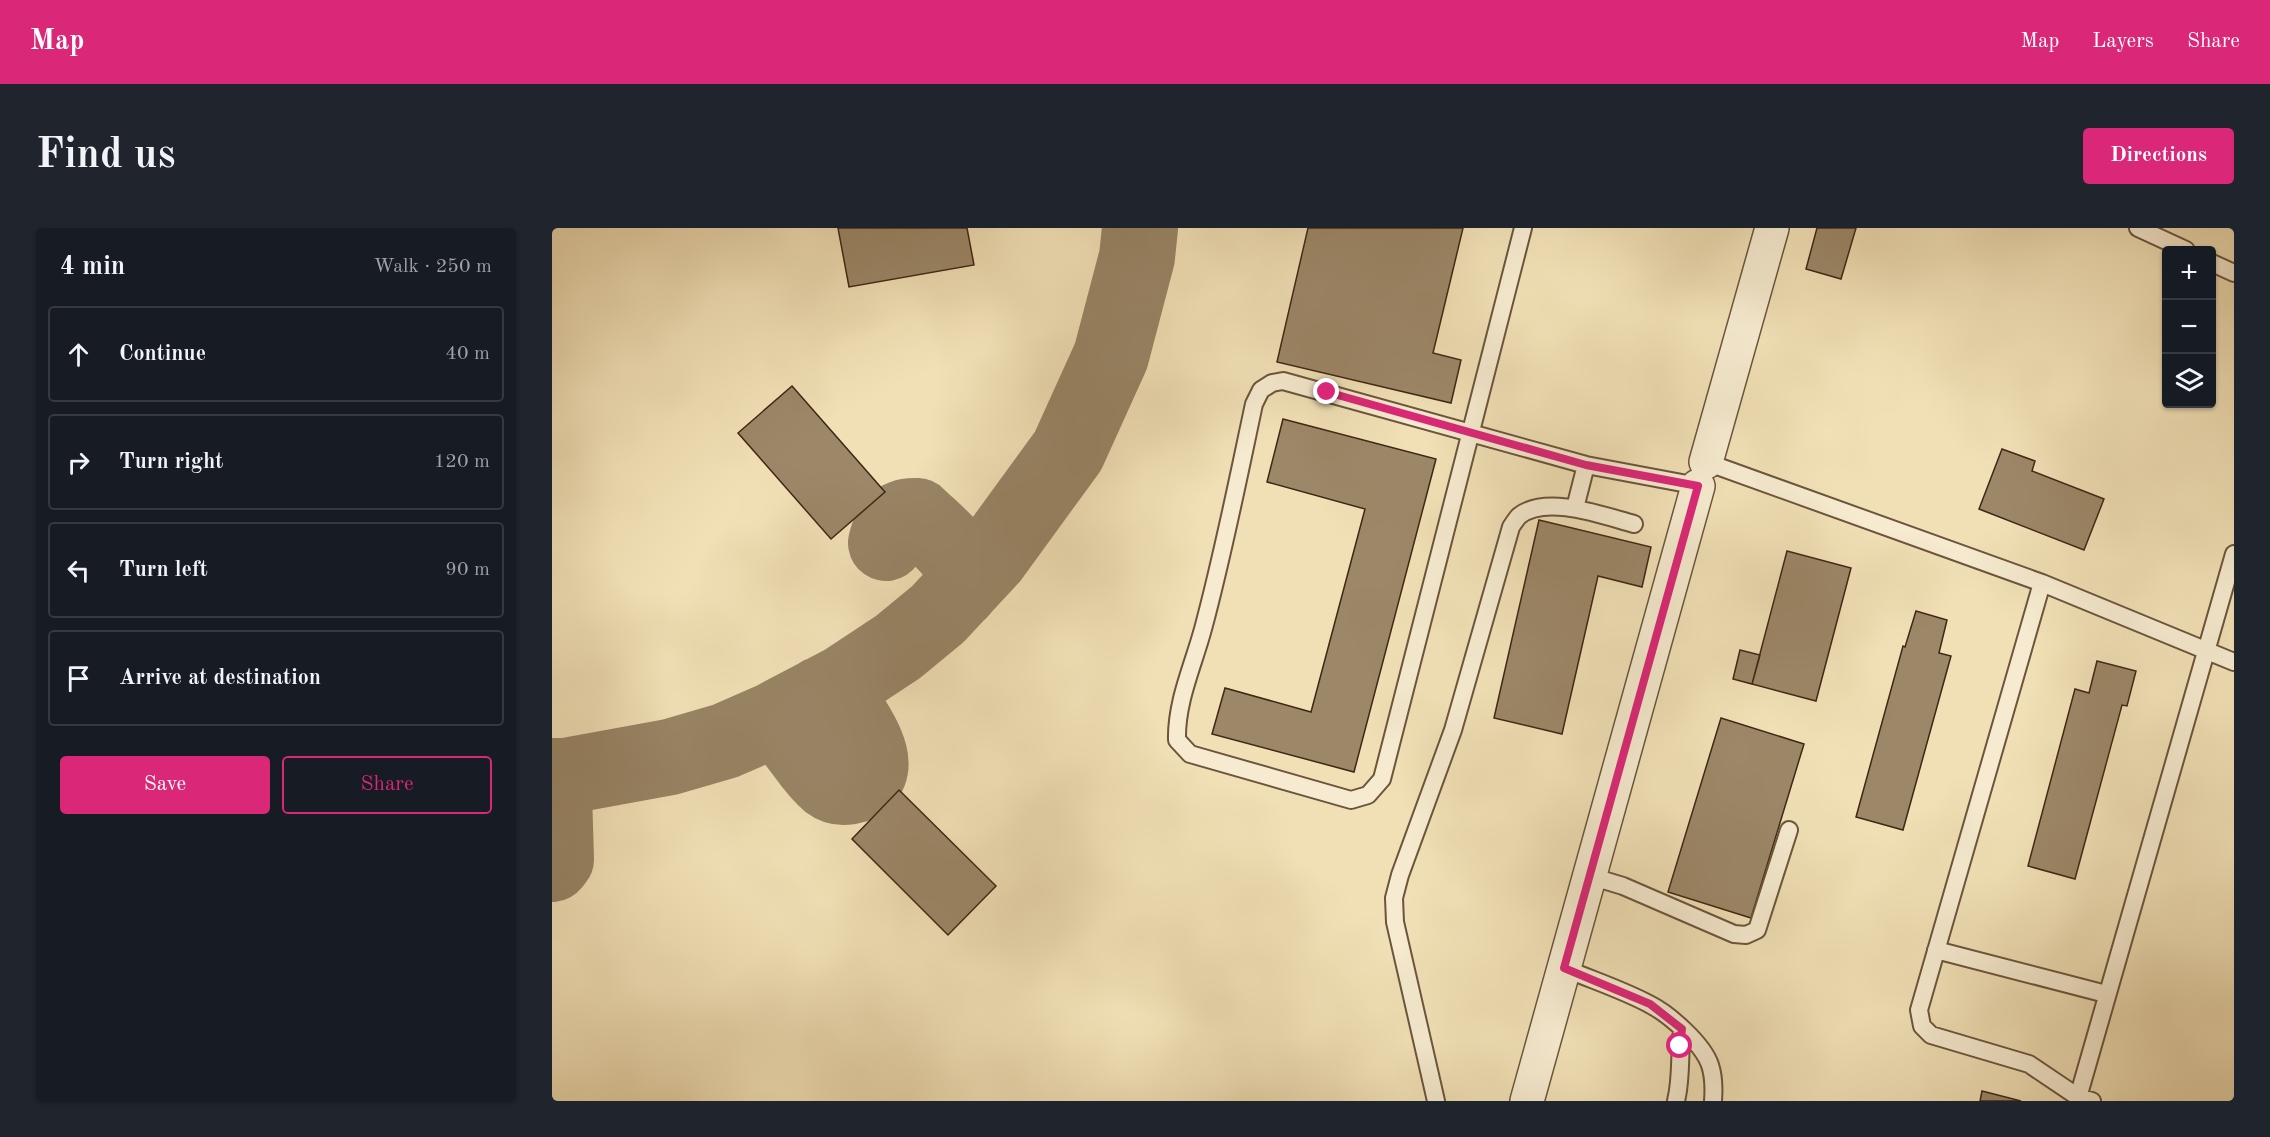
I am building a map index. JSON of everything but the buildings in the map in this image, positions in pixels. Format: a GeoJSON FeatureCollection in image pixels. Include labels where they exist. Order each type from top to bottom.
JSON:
{"type":"FeatureCollection","features":[{"type":"Feature","properties":{"kind":"street"},"geometry":{"type":"LineString","coordinates":[[1527,1101],[1772,228]]}},
{"type":"Feature","properties":{"kind":"lane"},"geometry":{"type":"LineString","coordinates":[[1523,228],[1472,432],[1382,779],[1368,795],[1351,800],[1190,754],[1177,740],[1177,719],[1206,619],[1254,404],[1261,390],[1272,383],[1282,381],[1472,432],[1586,465],[1702,474],[2042,583],[2234,662]]}},
{"type":"Feature","properties":{"kind":"lane"},"geometry":{"type":"LineString","coordinates":[[2138,228],[2177,246]]}},
{"type":"Feature","properties":{"kind":"lane"},"geometry":{"type":"LineString","coordinates":[[2216,265],[2234,273]]}},
{"type":"Feature","properties":{"kind":"lane"},"geometry":{"type":"LineString","coordinates":[[1575,508],[1586,465]]}},
{"type":"Feature","properties":{"kind":"lane"},"geometry":{"type":"LineString","coordinates":[[1436,1101],[1395,922],[1394,898],[1400,875],[1453,730],[1511,527],[1519,516],[1535,508],[1575,508],[1634,524]]}},
{"type":"Feature","properties":{"kind":"lane"},"geometry":{"type":"LineString","coordinates":[[2042,583],[1919,1010],[1922,1026],[1931,1035],[2029,1064],[2082,1100],[2106,994],[2234,554]]}},
{"type":"Feature","properties":{"kind":"lane"},"geometry":{"type":"LineString","coordinates":[[1590,876],[1623,886],[1734,934],[1746,936],[1757,930],[1789,830]]}},
{"type":"Feature","properties":{"kind":"lane"},"geometry":{"type":"LineString","coordinates":[[1936,950],[2106,994]]}},
{"type":"Feature","properties":{"kind":"lane"},"geometry":{"type":"LineString","coordinates":[[1564,968],[1650,1004],[1682,1029],[1701,1048],[1709,1062],[1714,1081],[1713,1101]]}},
{"type":"Feature","properties":{"kind":"lane"},"geometry":{"type":"LineString","coordinates":[[1676,1101],[1681,1081],[1682,1029]]}},
{"type":"Feature","properties":{"kind":"taxiway"},"geometry":{"type":"LineString","coordinates":[[552,776],[566,776],[670,757],[725,741],[773,720],[845,682],[898,647],[938,614],[990,558],[1068,451],[1111,356],[1137,257],[1140,228]]}},
{"type":"Feature","properties":{"kind":"taxiway"},"geometry":{"type":"LineString","coordinates":[[886,543],[896,522],[905,517],[917,516],[959,560],[963,573],[960,591]]}},
{"type":"Feature","properties":{"kind":"taxiway"},"geometry":{"type":"LineString","coordinates":[[773,720],[789,733],[814,767],[829,782],[841,787],[855,785],[866,778],[870,769],[870,758],[866,746],[842,702],[820,695]]}},
{"type":"Feature","properties":{"kind":"taxiway"},"geometry":{"type":"LineString","coordinates":[[552,864],[556,859],[554,793],[566,776]]}},
{"type":"Feature","properties":{"kind":"route"},"geometry":{"type":"LineString","coordinates":[[1327,392],[1586,465],[1698,486],[1564,968],[1650,1004],[1682,1029],[1680,1046]]}}]}
